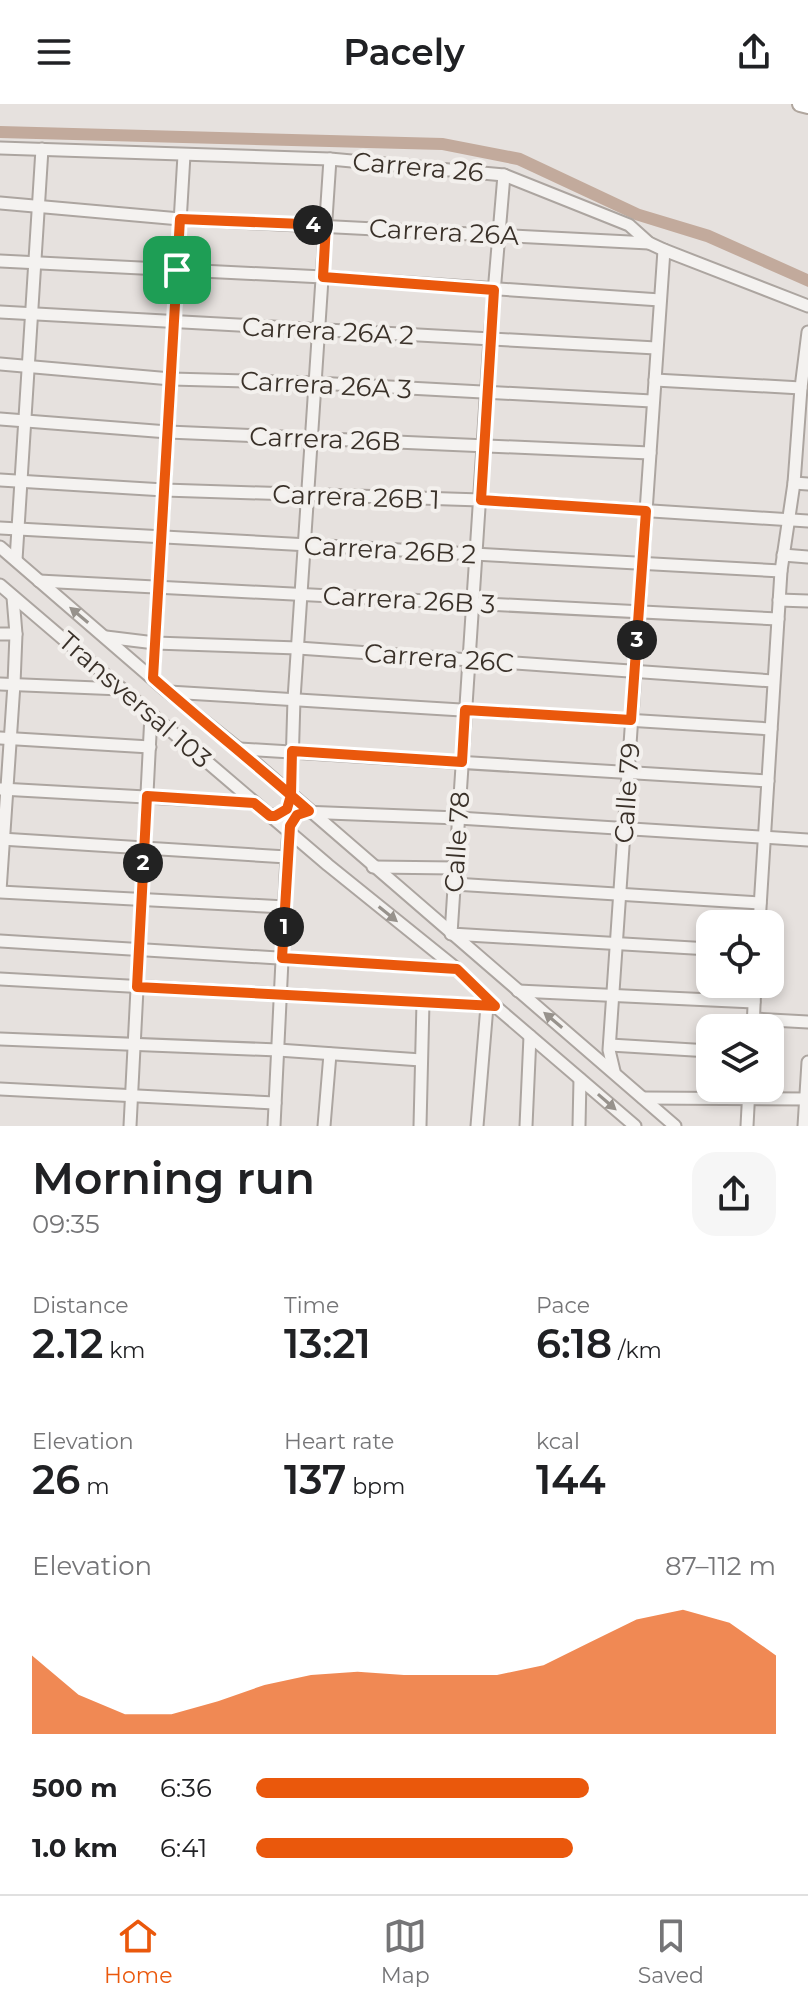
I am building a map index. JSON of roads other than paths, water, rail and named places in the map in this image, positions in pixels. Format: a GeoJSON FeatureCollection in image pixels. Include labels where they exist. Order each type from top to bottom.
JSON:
{"type":"FeatureCollection","features":[{"type":"Feature","properties":{"kind":"main road"},"geometry":{"type":"LineString","coordinates":[[800,104],[808,106]]}},
{"type":"Feature","properties":{"kind":"street","name":"Carrera 26"},"geometry":{"type":"LineString","coordinates":[[0,148],[330,159],[504,175],[629,225],[649,243],[664,250],[808,306]]}},
{"type":"Feature","properties":{"kind":"street"},"geometry":{"type":"LineString","coordinates":[[16,560],[42,149]]}},
{"type":"Feature","properties":{"kind":"street"},"geometry":{"type":"LineString","coordinates":[[153,678],[184,155]]}},
{"type":"Feature","properties":{"kind":"street"},"geometry":{"type":"LineString","coordinates":[[270,816],[284,812],[290,805],[291,795],[294,699],[330,159]]}},
{"type":"Feature","properties":{"kind":"street","name":"Calle 78"},"geometry":{"type":"LineString","coordinates":[[451,934],[490,340],[504,175]]}},
{"type":"Feature","properties":{"kind":"street","name":"Carrera 26A"},"geometry":{"type":"LineString","coordinates":[[0,203],[180,219],[649,243]]}},
{"type":"Feature","properties":{"kind":"street","name":"Calle 79"},"geometry":{"type":"LineString","coordinates":[[614,1072],[610,1047],[613,994],[664,250]]}},
{"type":"Feature","properties":{"kind":"street"},"geometry":{"type":"LineString","coordinates":[[0,261],[323,277],[660,300]]}},
{"type":"Feature","properties":{"kind":"street","name":"Carrera 26A 2"},"geometry":{"type":"LineString","coordinates":[[0,312],[656,348]]}},
{"type":"Feature","properties":{"kind":"street"},"geometry":{"type":"LineString","coordinates":[[760,910],[781,571],[794,483],[808,332]]}},
{"type":"Feature","properties":{"kind":"street","name":"Carrera 26A 3"},"geometry":{"type":"LineString","coordinates":[[0,364],[171,379],[316,383],[652,401]]}},
{"type":"Feature","properties":{"kind":"street"},"geometry":{"type":"LineString","coordinates":[[655,380],[801,388]]}},
{"type":"Feature","properties":{"kind":"street","name":"Carrera 26B"},"geometry":{"type":"LineString","coordinates":[[0,419],[168,432],[650,453]]}},
{"type":"Feature","properties":{"kind":"street","name":"Carrera 26B 1"},"geometry":{"type":"LineString","coordinates":[[0,480],[164,490],[481,500],[808,521]]}},
{"type":"Feature","properties":{"kind":"street"},"geometry":{"type":"LineString","coordinates":[[794,483],[808,484]]}},
{"type":"Feature","properties":{"kind":"street","name":"Carrera 26B 2"},"geometry":{"type":"LineString","coordinates":[[0,528],[781,571]]}},
{"type":"Feature","properties":{"kind":"street","name":"Transversal 103"},"geometry":{"type":"LineString","coordinates":[[0,547],[675,1126]]}},
{"type":"Feature","properties":{"kind":"street"},"geometry":{"type":"LineString","coordinates":[[783,555],[808,557]]}},
{"type":"Feature","properties":{"kind":"street","name":"Carrera 26B 3"},"geometry":{"type":"LineString","coordinates":[[39,581],[778,619]]}},
{"type":"Feature","properties":{"kind":"street","name":"Transversal 103"},"geometry":{"type":"LineString","coordinates":[[0,585],[254,803],[457,969],[491,1006],[635,1126]]}},
{"type":"Feature","properties":{"kind":"street"},"geometry":{"type":"LineString","coordinates":[[13,597],[16,634],[14,684],[5,738],[0,891],[285,907]]}},
{"type":"Feature","properties":{"kind":"street"},"geometry":{"type":"LineString","coordinates":[[779,600],[808,601]]}},
{"type":"Feature","properties":{"kind":"street"},"geometry":{"type":"LineString","coordinates":[[0,634],[16,634]]}},
{"type":"Feature","properties":{"kind":"street","name":"Carrera 26C"},"geometry":{"type":"LineString","coordinates":[[105,637],[155,643],[298,648],[773,681]]}},
{"type":"Feature","properties":{"kind":"street"},"geometry":{"type":"LineString","coordinates":[[0,684],[121,689]]}},
{"type":"Feature","properties":{"kind":"street"},"geometry":{"type":"LineString","coordinates":[[168,692],[771,729]]}},
{"type":"Feature","properties":{"kind":"street"},"geometry":{"type":"LineString","coordinates":[[130,1126],[151,715]]}},
{"type":"Feature","properties":{"kind":"street"},"geometry":{"type":"LineString","coordinates":[[5,738],[150,747]]}},
{"type":"Feature","properties":{"kind":"street"},"geometry":{"type":"LineString","coordinates":[[239,749],[768,781]]}},
{"type":"Feature","properties":{"kind":"street"},"geometry":{"type":"LineString","coordinates":[[3,789],[254,803]]}},
{"type":"Feature","properties":{"kind":"street"},"geometry":{"type":"LineString","coordinates":[[274,1126],[287,857],[290,826],[297,815],[309,811],[458,818],[808,840]]}},
{"type":"Feature","properties":{"kind":"street"},"geometry":{"type":"LineString","coordinates":[[2,839],[287,857]]}},
{"type":"Feature","properties":{"kind":"street"},"geometry":{"type":"LineString","coordinates":[[373,867],[455,868]]}},
{"type":"Feature","properties":{"kind":"street"},"geometry":{"type":"LineString","coordinates":[[454,884],[760,903]]}},
{"type":"Feature","properties":{"kind":"street"},"geometry":{"type":"LineString","coordinates":[[451,934],[696,948]]}},
{"type":"Feature","properties":{"kind":"street"},"geometry":{"type":"LineString","coordinates":[[0,941],[457,969]]}},
{"type":"Feature","properties":{"kind":"street"},"geometry":{"type":"LineString","coordinates":[[0,979],[491,1006],[477,1126]]}},
{"type":"Feature","properties":{"kind":"street"},"geometry":{"type":"LineString","coordinates":[[517,991],[754,1002]]}},
{"type":"Feature","properties":{"kind":"street"},"geometry":{"type":"LineString","coordinates":[[754,998],[754,1014]]}},
{"type":"Feature","properties":{"kind":"street"},"geometry":{"type":"LineString","coordinates":[[420,1126],[423,1002]]}},
{"type":"Feature","properties":{"kind":"street"},"geometry":{"type":"LineString","coordinates":[[784,1023],[808,1022]]}},
{"type":"Feature","properties":{"kind":"street"},"geometry":{"type":"LineString","coordinates":[[526,1126],[530,1036]]}},
{"type":"Feature","properties":{"kind":"street"},"geometry":{"type":"LineString","coordinates":[[0,1039],[278,1050],[421,1060]]}},
{"type":"Feature","properties":{"kind":"street"},"geometry":{"type":"LineString","coordinates":[[594,1055],[610,1047],[696,1050]]}},
{"type":"Feature","properties":{"kind":"street"},"geometry":{"type":"LineString","coordinates":[[324,1126],[330,1054]]}},
{"type":"Feature","properties":{"kind":"street"},"geometry":{"type":"LineString","coordinates":[[804,1126],[808,1062]]}},
{"type":"Feature","properties":{"kind":"street"},"geometry":{"type":"LineString","coordinates":[[579,1126],[580,1079]]}},
{"type":"Feature","properties":{"kind":"street"},"geometry":{"type":"LineString","coordinates":[[0,1089],[275,1103]]}},
{"type":"Feature","properties":{"kind":"street"},"geometry":{"type":"LineString","coordinates":[[643,1098],[696,1096]]}},
{"type":"Feature","properties":{"kind":"street"},"geometry":{"type":"LineString","coordinates":[[784,1097],[806,1099]]}},
{"type":"Feature","properties":{"kind":"street"},"geometry":{"type":"LineString","coordinates":[[747,1126],[748,1102]]}}]}
